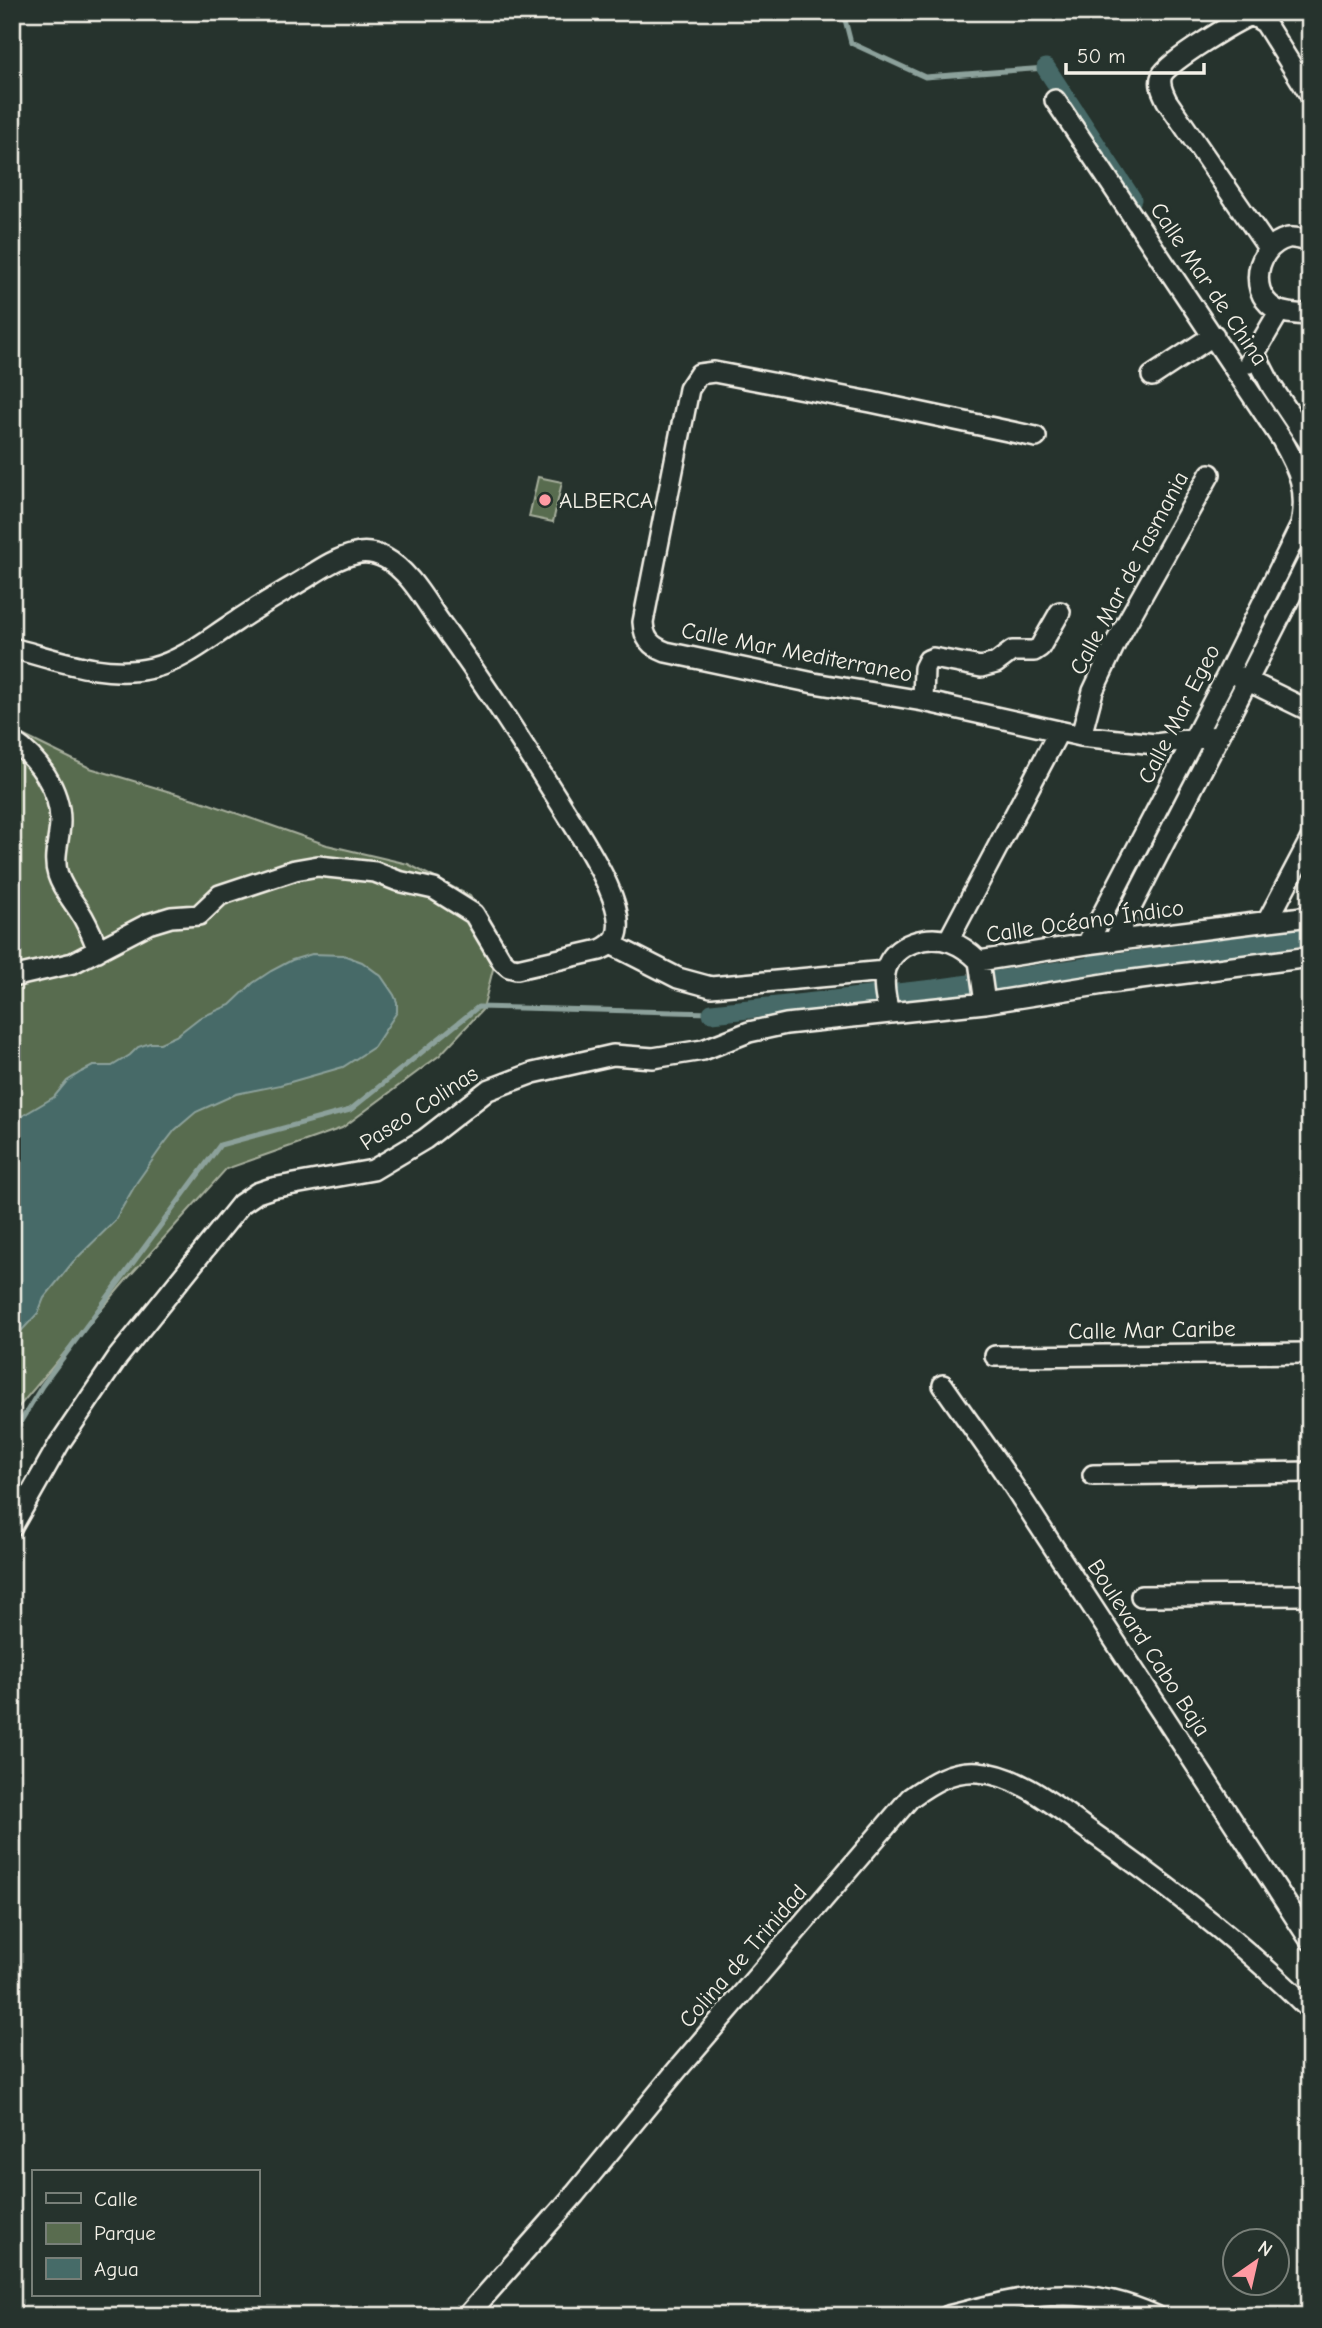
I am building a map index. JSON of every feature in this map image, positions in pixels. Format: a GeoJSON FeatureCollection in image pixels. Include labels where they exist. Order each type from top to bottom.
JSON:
{"type":"FeatureCollection","features":[{"type":"Feature","properties":{"kind":"street"},"geometry":{"type":"LineString","coordinates":[[1268,248],[1167,100],[1160,79],[1169,65],[1247,17],[1257,16],[1265,23],[1310,95]]}},
{"type":"Feature","properties":{"kind":"street","name":"Calle Mar de China"},"geometry":{"type":"LineString","coordinates":[[1055,100],[1242,375],[1293,460],[1305,504]]}},
{"type":"Feature","properties":{"kind":"street"},"geometry":{"type":"LineString","coordinates":[[1310,241],[1289,237],[1268,248],[1257,271],[1262,295],[1279,312],[1303,315],[1310,312]]}},
{"type":"Feature","properties":{"kind":"street"},"geometry":{"type":"LineString","coordinates":[[1242,375],[1279,312]]}},
{"type":"Feature","properties":{"kind":"street"},"geometry":{"type":"LineString","coordinates":[[1152,376],[1214,335]]}},
{"type":"Feature","properties":{"kind":"street","name":"Calle Mar de China"},"geometry":{"type":"LineString","coordinates":[[1254,355],[1310,444]]}},
{"type":"Feature","properties":{"kind":"street","name":"Calle Mar Mediterraneo"},"geometry":{"type":"LineString","coordinates":[[1035,437],[714,372],[699,374],[689,389],[643,622],[644,637],[666,652],[814,683],[923,701],[1082,736],[1155,744],[1217,736]]}},
{"type":"Feature","properties":{"kind":"street","name":"Calle Mar de Tasmania"},"geometry":{"type":"LineString","coordinates":[[1082,736],[1093,691],[1116,642],[1210,474]]}},
{"type":"Feature","properties":{"kind":"street","name":"Calle Mar Egeo"},"geometry":{"type":"LineString","coordinates":[[1113,941],[1217,736],[1301,525],[1305,504]]}},
{"type":"Feature","properties":{"kind":"street"},"geometry":{"type":"LineString","coordinates":[[12,648],[87,668],[123,671],[152,668],[182,657],[235,621],[342,558],[371,552],[384,557],[407,577],[467,660],[589,851],[614,902],[619,928],[611,944],[600,950],[517,969],[502,961],[474,914],[434,889],[398,881],[375,872],[318,866],[295,870],[220,895],[199,915],[172,917],[148,923],[98,951],[58,968],[12,977]]}},
{"type":"Feature","properties":{"kind":"street","name":"Calle Mar Egeo"},"geometry":{"type":"LineString","coordinates":[[1088,944],[1193,741],[1239,676],[1310,557]]}},
{"type":"Feature","properties":{"kind":"street"},"geometry":{"type":"LineString","coordinates":[[923,701],[924,668],[928,660],[933,658],[981,667],[996,663],[1012,651],[1034,651],[1040,647],[1060,612]]}},
{"type":"Feature","properties":{"kind":"street"},"geometry":{"type":"LineString","coordinates":[[1239,676],[1310,711]]}},
{"type":"Feature","properties":{"kind":"street"},"geometry":{"type":"LineString","coordinates":[[611,944],[678,978],[711,987],[886,993],[893,957],[909,944],[921,940],[948,940],[1059,731]]}},
{"type":"Feature","properties":{"kind":"street"},"geometry":{"type":"LineString","coordinates":[[12,741],[34,759],[55,793],[60,823],[56,846],[57,873],[82,916],[98,951]]}},
{"type":"Feature","properties":{"kind":"street"},"geometry":{"type":"LineString","coordinates":[[1268,920],[1310,840]]}},
{"type":"Feature","properties":{"kind":"street","name":"Calle Océano Índico"},"geometry":{"type":"LineString","coordinates":[[982,981],[1088,944],[1310,916]]}},
{"type":"Feature","properties":{"kind":"street","name":"Calle Océano Índico"},"geometry":{"type":"LineString","coordinates":[[948,940],[968,951],[982,981]]}},
{"type":"Feature","properties":{"kind":"street","name":"Calle Océano Índico"},"geometry":{"type":"LineString","coordinates":[[886,993],[982,981],[1110,983],[1310,957]]}},
{"type":"Feature","properties":{"kind":"street","name":"Paseo Colinas"},"geometry":{"type":"LineString","coordinates":[[12,1527],[59,1444],[118,1356],[163,1303],[213,1236],[241,1204],[257,1193],[373,1170],[425,1139],[488,1090],[533,1073],[613,1055],[653,1058],[703,1050],[749,1032],[786,1024],[886,993]]}},
{"type":"Feature","properties":{"kind":"street","name":"Calle Mar Caribe"},"geometry":{"type":"LineString","coordinates":[[995,1356],[1310,1353]]}},
{"type":"Feature","properties":{"kind":"street","name":"Boulevard Cabo Baja"},"geometry":{"type":"LineString","coordinates":[[943,1385],[1021,1497],[1310,1940]]}},
{"type":"Feature","properties":{"kind":"street"},"geometry":{"type":"LineString","coordinates":[[1093,1475],[1310,1472]]}},
{"type":"Feature","properties":{"kind":"street"},"geometry":{"type":"LineString","coordinates":[[1141,1596],[1310,1595]]}},
{"type":"Feature","properties":{"kind":"street","name":"Colina de Trinidad"},"geometry":{"type":"LineString","coordinates":[[467,2316],[575,2194],[677,2070],[822,1904],[910,1798],[931,1782],[963,1772],[979,1772],[1003,1777],[1032,1791],[1188,1904],[1306,1998]]}},
{"type":"Feature","properties":{"kind":"street"},"geometry":{"type":"LineString","coordinates":[[948,2316],[1027,2296],[1072,2294],[1113,2301],[1156,2316]]}},
{"type":"Feature","properties":{"kind":"green space","name":"ALBERCA"},"geometry":{"type":"Polygon","coordinates":[[[538,477],[562,482],[553,522],[529,517],[538,477]]]}},
{"type":"Feature","properties":{"kind":"green space"},"geometry":{"type":"Polygon","coordinates":[[[12,730],[90,768],[204,802],[327,845],[408,864],[470,896],[496,937],[494,965],[483,1009],[440,1055],[342,1128],[226,1169],[127,1279],[12,1418],[12,730]]]}},
{"type":"Feature","properties":{"kind":"water"},"geometry":{"type":"Polygon","coordinates":[[[312,954],[343,955],[362,962],[381,976],[394,995],[397,1012],[374,1047],[343,1067],[236,1094],[196,1112],[175,1130],[137,1182],[114,1222],[73,1262],[44,1298],[38,1313],[12,1341],[12,1122],[54,1097],[67,1081],[81,1072],[93,1066],[112,1066],[138,1047],[160,1043],[176,1036],[199,1018],[230,1005],[253,983],[271,971],[292,960],[312,954]]]}},
{"type":"Feature","properties":{"kind":"waterway"},"geometry":{"type":"LineString","coordinates":[[843,12],[851,43],[925,77],[1046,68]]}},
{"type":"Feature","properties":{"kind":"waterway"},"geometry":{"type":"LineString","coordinates":[[1046,68],[1132,199]]}},
{"type":"Feature","properties":{"kind":"waterway"},"geometry":{"type":"LineString","coordinates":[[1096,955],[1200,747]]}},
{"type":"Feature","properties":{"kind":"waterway"},"geometry":{"type":"LineString","coordinates":[[712,1013],[934,989],[1310,935]]}},
{"type":"Feature","properties":{"kind":"waterway"},"geometry":{"type":"LineString","coordinates":[[12,1436],[42,1386],[220,1145],[350,1110],[478,1007],[712,1013]]}},
{"type":"Feature","properties":{"kind":"place","name":"ALBERCA"},"geometry":{"type":"Point","coordinates":[545,500]}}]}
